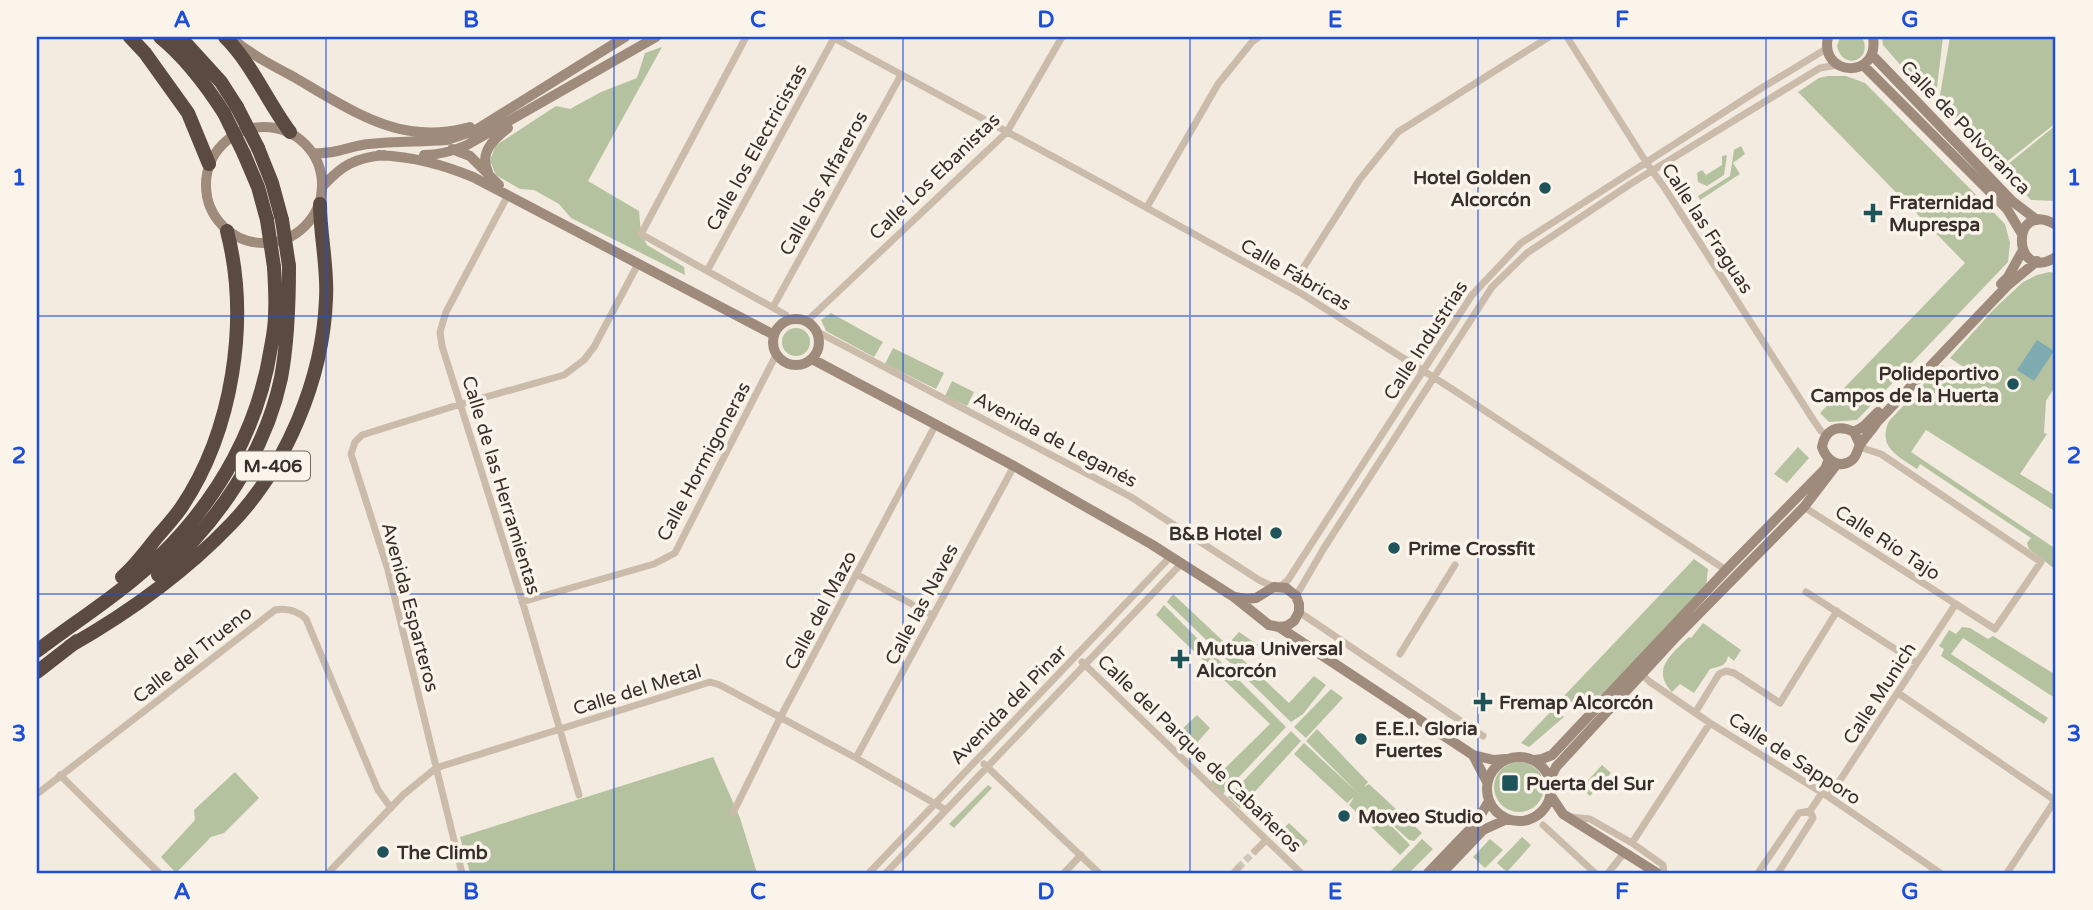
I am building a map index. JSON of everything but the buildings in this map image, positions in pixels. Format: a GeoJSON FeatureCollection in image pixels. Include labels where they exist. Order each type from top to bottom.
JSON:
{"type":"FeatureCollection","features":[{"type":"Feature","properties":{"kind":"highway"},"geometry":{"type":"LineString","coordinates":[[130,37],[145,52],[188,113],[209,164]]}},
{"type":"Feature","properties":{"kind":"highway","name":"M-406"},"geometry":{"type":"LineString","coordinates":[[160,37],[230,110]]}},
{"type":"Feature","properties":{"kind":"highway","name":"M-406"},"geometry":{"type":"LineString","coordinates":[[37,672],[139,592],[202,532],[244,470],[265,428],[281,378],[288,319],[272,183],[251,151],[230,110],[221,82],[180,37]]}},
{"type":"Feature","properties":{"kind":"highway"},"geometry":{"type":"LineString","coordinates":[[227,37],[245,60],[290,132]]}},
{"type":"Feature","properties":{"kind":"highway","name":"M-406"},"geometry":{"type":"LineString","coordinates":[[71,646],[108,625],[195,557],[232,523],[262,486],[309,393],[322,339],[326,299],[320,204]]}},
{"type":"Feature","properties":{"kind":"highway","name":"M-406"},"geometry":{"type":"LineString","coordinates":[[59,634],[128,572],[181,508],[201,472],[219,427],[231,384],[236,345],[238,304],[234,258],[227,231]]}},
{"type":"Feature","properties":{"kind":"highway","name":"M-406"},"geometry":{"type":"LineString","coordinates":[[37,651],[162,554],[214,494],[235,459],[252,422],[267,375],[282,266]]}},
{"type":"Feature","properties":{"kind":"street"},"geometry":{"type":"LineString","coordinates":[[227,37],[318,92],[388,126],[411,131],[447,132],[473,126],[501,113]]}},
{"type":"Feature","properties":{"kind":"street"},"geometry":{"type":"LineString","coordinates":[[314,153],[326,154],[365,144],[447,140],[458,137],[474,131],[625,37]]}},
{"type":"Feature","properties":{"kind":"street"},"geometry":{"type":"LineString","coordinates":[[323,186],[336,172],[351,162],[379,155],[435,155],[456,150],[656,37]]}},
{"type":"Feature","properties":{"kind":"street"},"geometry":{"type":"LineString","coordinates":[[746,37],[641,234],[773,307],[786,315],[787,321]]}},
{"type":"Feature","properties":{"kind":"street","name":"Calle Fábricas"},"geometry":{"type":"LineString","coordinates":[[833,37],[1290,287],[1726,570]]}},
{"type":"Feature","properties":{"kind":"street","name":"Calle los Electricistas"},"geometry":{"type":"LineString","coordinates":[[707,271],[833,37]]}},
{"type":"Feature","properties":{"kind":"street","name":"Calle Los Ebanistas"},"geometry":{"type":"LineString","coordinates":[[806,322],[1007,132],[1062,37]]}},
{"type":"Feature","properties":{"kind":"street"},"geometry":{"type":"LineString","coordinates":[[1147,207],[1218,84],[1252,41],[1259,37]]}},
{"type":"Feature","properties":{"kind":"street"},"geometry":{"type":"LineString","coordinates":[[1290,287],[1360,179],[1398,132],[1549,37]]}},
{"type":"Feature","properties":{"kind":"street","name":"Calle las Fraguas"},"geometry":{"type":"LineString","coordinates":[[1567,37],[1821,431],[1827,434]]}},
{"type":"Feature","properties":{"kind":"street"},"geometry":{"type":"LineString","coordinates":[[1828,37],[1826,49],[1830,58],[1837,65],[1849,69],[1863,65],[1872,55],[1873,37]]}},
{"type":"Feature","properties":{"kind":"street","name":"Calle Industrias"},"geometry":{"type":"LineString","coordinates":[[1273,589],[1288,580],[1472,295],[1521,243],[1826,49]]}},
{"type":"Feature","properties":{"kind":"street","name":"Calle de Polvoranca"},"geometry":{"type":"LineString","coordinates":[[1872,55],[2012,201],[2049,219]]}},
{"type":"Feature","properties":{"kind":"street","name":"Calle Industrias"},"geometry":{"type":"LineString","coordinates":[[1296,596],[1432,377],[1492,287],[1518,261],[1651,171],[1820,68],[1837,65]]}},
{"type":"Feature","properties":{"kind":"street","name":"Calle de Polvoranca"},"geometry":{"type":"LineString","coordinates":[[1863,65],[2007,209],[2022,234]]}},
{"type":"Feature","properties":{"kind":"street","name":"Calle los Alfareros"},"geometry":{"type":"LineString","coordinates":[[773,307],[901,75]]}},
{"type":"Feature","properties":{"kind":"street"},"geometry":{"type":"LineString","coordinates":[[491,178],[485,165],[488,148],[534,108]]}},
{"type":"Feature","properties":{"kind":"street"},"geometry":{"type":"LineString","coordinates":[[252,127],[271,127],[290,132],[314,153],[321,169],[323,186],[320,204],[309,223],[291,237],[270,244],[247,241],[227,231],[215,218],[208,203],[205,186],[209,164],[219,148],[233,135],[252,127]]}},
{"type":"Feature","properties":{"kind":"street"},"geometry":{"type":"LineString","coordinates":[[390,142],[441,146],[470,156],[508,195]]}},
{"type":"Feature","properties":{"kind":"street"},"geometry":{"type":"LineString","coordinates":[[379,155],[440,164],[473,177],[774,335]]}},
{"type":"Feature","properties":{"kind":"street","name":"Calle de las Herramientas"},"geometry":{"type":"LineString","coordinates":[[508,195],[446,312],[442,322],[442,346],[579,795]]}},
{"type":"Feature","properties":{"kind":"street"},"geometry":{"type":"LineString","coordinates":[[2049,219],[2027,225],[2021,241],[2023,250],[2030,258],[2056,266]]}},
{"type":"Feature","properties":{"kind":"street"},"geometry":{"type":"LineString","coordinates":[[1854,432],[1872,419],[2008,277],[2023,250]]}},
{"type":"Feature","properties":{"kind":"street"},"geometry":{"type":"LineString","coordinates":[[1854,432],[1836,428],[1827,434],[1822,447],[1833,461],[1848,463],[1853,459],[1877,422],[2007,286],[2039,262],[2056,257]]}},
{"type":"Feature","properties":{"kind":"street"},"geometry":{"type":"LineString","coordinates":[[461,404],[564,375],[584,360],[594,347],[638,264]]}},
{"type":"Feature","properties":{"kind":"street"},"geometry":{"type":"LineString","coordinates":[[798,319],[806,322],[816,331],[819,343],[812,359],[797,365],[789,364],[776,355],[772,341],[774,335],[780,325],[787,321],[798,319]]}},
{"type":"Feature","properties":{"kind":"street","name":"Avenida de Leganés"},"geometry":{"type":"LineString","coordinates":[[816,331],[1131,497],[1273,589]]}},
{"type":"Feature","properties":{"kind":"street","name":"Calle Hormigoneras"},"geometry":{"type":"LineString","coordinates":[[522,602],[654,564],[675,553],[776,355]]}},
{"type":"Feature","properties":{"kind":"street"},"geometry":{"type":"LineString","coordinates":[[812,359],[1014,466],[1170,557],[1234,597],[1269,625],[1287,626],[1296,616]]}},
{"type":"Feature","properties":{"kind":"street","name":"Avenida Esparteros"},"geometry":{"type":"LineString","coordinates":[[461,404],[362,435],[355,442],[351,454],[388,570],[462,873]]}},
{"type":"Feature","properties":{"kind":"street","name":"Calle del Mazo"},"geometry":{"type":"LineString","coordinates":[[733,813],[780,718],[936,424]]}},
{"type":"Feature","properties":{"kind":"street"},"geometry":{"type":"LineString","coordinates":[[1854,432],[1859,446]]}},
{"type":"Feature","properties":{"kind":"street","name":"Calle Río Tajo"},"geometry":{"type":"LineString","coordinates":[[1804,507],[1995,629],[2040,562],[1881,454],[1859,446]]}},
{"type":"Feature","properties":{"kind":"street"},"geometry":{"type":"LineString","coordinates":[[1550,779],[1556,767],[1726,570],[1833,461]]}},
{"type":"Feature","properties":{"kind":"street"},"geometry":{"type":"LineString","coordinates":[[1279,627],[1473,755],[1494,760],[1516,756],[1542,760],[1552,755],[1673,640],[1804,507],[1833,461]]}},
{"type":"Feature","properties":{"kind":"street","name":"Calle las Naves"},"geometry":{"type":"LineString","coordinates":[[856,758],[1014,466]]}},
{"type":"Feature","properties":{"kind":"street","name":"Avenida del Pinar"},"geometry":{"type":"LineString","coordinates":[[869,873],[1170,557]]}},
{"type":"Feature","properties":{"kind":"street","name":"Avenida del Pinar"},"geometry":{"type":"LineString","coordinates":[[886,873],[1181,564]]}},
{"type":"Feature","properties":{"kind":"street"},"geometry":{"type":"LineString","coordinates":[[1401,653],[1455,565]]}},
{"type":"Feature","properties":{"kind":"street"},"geometry":{"type":"LineString","coordinates":[[856,575],[932,615]]}},
{"type":"Feature","properties":{"kind":"street"},"geometry":{"type":"LineString","coordinates":[[1262,618],[1258,610],[1259,600],[1273,589]]}},
{"type":"Feature","properties":{"kind":"street"},"geometry":{"type":"LineString","coordinates":[[1234,597],[1256,598],[1273,589],[1292,591],[1299,604],[1296,616],[1302,642]]}},
{"type":"Feature","properties":{"kind":"street"},"geometry":{"type":"LineString","coordinates":[[1806,592],[1917,663]]}},
{"type":"Feature","properties":{"kind":"street","name":"Calle Munich"},"geometry":{"type":"LineString","coordinates":[[1810,811],[1826,795],[1898,693],[1955,605]]}},
{"type":"Feature","properties":{"kind":"street","name":"Calle del Trueno"},"geometry":{"type":"LineString","coordinates":[[37,794],[275,610],[283,609],[299,613],[306,619],[378,790],[390,808]]}},
{"type":"Feature","properties":{"kind":"street"},"geometry":{"type":"LineString","coordinates":[[1695,713],[1719,674],[1726,671],[1734,673],[1780,703],[1837,611]]}},
{"type":"Feature","properties":{"kind":"street"},"geometry":{"type":"LineString","coordinates":[[1296,616],[1482,736]]}},
{"type":"Feature","properties":{"kind":"street","name":"Calle del Parque de Cabañeros"},"geometry":{"type":"LineString","coordinates":[[1076,656],[1301,873]]}},
{"type":"Feature","properties":{"kind":"street","name":"Calle de Sapporo"},"geometry":{"type":"LineString","coordinates":[[1639,672],[1695,713],[1826,795],[1940,873]]}},
{"type":"Feature","properties":{"kind":"street","name":"Calle del Metal"},"geometry":{"type":"LineString","coordinates":[[436,768],[710,682],[856,758],[946,810]]}},
{"type":"Feature","properties":{"kind":"street"},"geometry":{"type":"LineString","coordinates":[[1898,693],[2056,800],[2007,873]]}},
{"type":"Feature","properties":{"kind":"street"},"geometry":{"type":"LineString","coordinates":[[1632,843],[1710,723]]}},
{"type":"Feature","properties":{"kind":"street"},"geometry":{"type":"LineString","coordinates":[[1473,755],[1487,782],[1489,801],[1499,815],[1507,819],[1526,821],[1542,811],[1551,796]]}},
{"type":"Feature","properties":{"kind":"street"},"geometry":{"type":"LineString","coordinates":[[978,759],[1099,873]]}},
{"type":"Feature","properties":{"kind":"street"},"geometry":{"type":"LineString","coordinates":[[1487,782],[1491,772],[1505,759]]}},
{"type":"Feature","properties":{"kind":"street"},"geometry":{"type":"LineString","coordinates":[[1535,760],[1547,771],[1551,796],[1564,814],[1657,873]]}},
{"type":"Feature","properties":{"kind":"street"},"geometry":{"type":"LineString","coordinates":[[328,873],[390,808],[436,768]]}},
{"type":"Feature","properties":{"kind":"street"},"geometry":{"type":"LineString","coordinates":[[60,775],[159,873]]}},
{"type":"Feature","properties":{"kind":"street"},"geometry":{"type":"LineString","coordinates":[[1428,873],[1476,823],[1489,801]]}},
{"type":"Feature","properties":{"kind":"street"},"geometry":{"type":"LineString","coordinates":[[1542,811],[1590,819],[1663,865],[1664,873]]}},
{"type":"Feature","properties":{"kind":"street"},"geometry":{"type":"LineString","coordinates":[[1758,873],[1799,813],[1810,811],[1813,818],[1778,873]]}},
{"type":"Feature","properties":{"kind":"street"},"geometry":{"type":"LineString","coordinates":[[1442,873],[1483,830],[1507,819]]}},
{"type":"Feature","properties":{"kind":"street"},"geometry":{"type":"LineString","coordinates":[[1543,825],[1595,873]]}},
{"type":"Feature","properties":{"kind":"street"},"geometry":{"type":"LineString","coordinates":[[1255,851],[1266,840]]}},
{"type":"Feature","properties":{"kind":"street"},"geometry":{"type":"LineString","coordinates":[[1608,873],[1624,853]]}},
{"type":"Feature","properties":{"kind":"street"},"geometry":{"type":"LineString","coordinates":[[1064,873],[1081,855]]}},
{"type":"Feature","properties":{"kind":"green space"},"geometry":{"type":"Polygon","coordinates":[[[1840,37],[1862,37],[1865,45],[1861,57],[1851,61],[1845,59],[1837,46],[1840,37]]]}},
{"type":"Feature","properties":{"kind":"green space"},"geometry":{"type":"Polygon","coordinates":[[[1882,37],[1943,37],[1936,95],[1931,100],[1883,45],[1882,37]]]}},
{"type":"Feature","properties":{"kind":"green space"},"geometry":{"type":"Polygon","coordinates":[[[1950,37],[2056,37],[2056,123],[2000,167],[1939,101],[1950,37]]]}},
{"type":"Feature","properties":{"kind":"green space"},"geometry":{"type":"Polygon","coordinates":[[[662,47],[588,181],[639,211],[641,234],[647,245],[684,267],[685,275],[571,218],[559,204],[534,190],[520,189],[496,175],[490,161],[495,146],[556,106],[570,109],[601,92],[637,78],[645,53],[662,47]]]}},
{"type":"Feature","properties":{"kind":"green space"},"geometry":{"type":"Polygon","coordinates":[[[1846,76],[1865,83],[2005,224],[2010,243],[2008,262],[1857,420],[1829,422],[1820,413],[1965,263],[1798,92],[1819,78],[1846,76]]]}},
{"type":"Feature","properties":{"kind":"green space"},"geometry":{"type":"Polygon","coordinates":[[[2056,125],[2056,201],[2031,200],[2002,169],[2056,125]]]}},
{"type":"Feature","properties":{"kind":"green space"},"geometry":{"type":"Polygon","coordinates":[[[1741,146],[1745,154],[1733,163],[1740,174],[1700,200],[1698,196],[1730,176],[1734,150],[1741,146]]]}},
{"type":"Feature","properties":{"kind":"green space"},"geometry":{"type":"Polygon","coordinates":[[[1727,155],[1724,175],[1707,186],[1698,182],[1697,173],[1702,170],[1706,175],[1722,165],[1722,156],[1727,155]]]}},
{"type":"Feature","properties":{"kind":"green space"},"geometry":{"type":"Polygon","coordinates":[[[2049,272],[2056,273],[2056,385],[2046,401],[2044,433],[2047,434],[2020,474],[2056,496],[2056,512],[1926,430],[1911,452],[2056,549],[2056,570],[2029,549],[2027,543],[2031,538],[1920,464],[1917,469],[1903,460],[1891,450],[1886,438],[1889,421],[1942,365],[1970,383],[1977,376],[1950,358],[1994,309],[2023,282],[2049,272]]]}},
{"type":"Feature","properties":{"kind":"green space"},"geometry":{"type":"Polygon","coordinates":[[[831,313],[883,342],[874,357],[826,331],[821,320],[831,313]]]}},
{"type":"Feature","properties":{"kind":"green space"},"geometry":{"type":"Polygon","coordinates":[[[796,328],[806,332],[810,342],[806,352],[796,356],[786,352],[782,342],[786,332],[796,328]]]}},
{"type":"Feature","properties":{"kind":"green space"},"geometry":{"type":"Polygon","coordinates":[[[893,348],[944,373],[936,389],[885,364],[893,348]]]}},
{"type":"Feature","properties":{"kind":"green space"},"geometry":{"type":"Polygon","coordinates":[[[952,381],[974,392],[967,406],[945,396],[952,381]]]}},
{"type":"Feature","properties":{"kind":"green space"},"geometry":{"type":"Polygon","coordinates":[[[1798,447],[1809,458],[1787,483],[1774,474],[1798,447]]]}},
{"type":"Feature","properties":{"kind":"green space"},"geometry":{"type":"Polygon","coordinates":[[[1694,559],[1708,569],[1706,587],[1586,713],[1564,696],[1694,559]]]}},
{"type":"Feature","properties":{"kind":"green space"},"geometry":{"type":"Polygon","coordinates":[[[1173,594],[1289,703],[1314,676],[1326,685],[1303,714],[1291,722],[1167,602],[1173,594]]]}},
{"type":"Feature","properties":{"kind":"green space"},"geometry":{"type":"Polygon","coordinates":[[[1164,605],[1286,727],[1223,794],[1211,782],[1270,724],[1156,615],[1164,605]]]}},
{"type":"Feature","properties":{"kind":"green space"},"geometry":{"type":"Polygon","coordinates":[[[1703,623],[1741,650],[1734,661],[1728,656],[1724,664],[1710,669],[1694,693],[1680,684],[1672,692],[1663,676],[1666,662],[1703,623]]]}},
{"type":"Feature","properties":{"kind":"green space"},"geometry":{"type":"Polygon","coordinates":[[[1962,627],[1970,628],[1988,639],[1993,636],[2056,675],[2055,698],[1963,638],[1951,654],[2048,718],[2044,724],[1941,656],[1944,649],[1939,646],[1949,630],[1956,634],[1962,627]]]}},
{"type":"Feature","properties":{"kind":"green space"},"geometry":{"type":"Polygon","coordinates":[[[1239,632],[1258,645],[1247,658],[1230,642],[1239,632]]]}},
{"type":"Feature","properties":{"kind":"green space"},"geometry":{"type":"Polygon","coordinates":[[[1331,689],[1343,698],[1306,738],[1294,727],[1331,689]]]}},
{"type":"Feature","properties":{"kind":"green space"},"geometry":{"type":"Polygon","coordinates":[[[1554,708],[1564,717],[1529,747],[1521,743],[1554,708]]]}},
{"type":"Feature","properties":{"kind":"green space"},"geometry":{"type":"Polygon","coordinates":[[[1197,715],[1210,728],[1195,745],[1180,731],[1197,715]]]}},
{"type":"Feature","properties":{"kind":"green space"},"geometry":{"type":"Polygon","coordinates":[[[1317,729],[1368,782],[1364,787],[1369,784],[1422,833],[1414,841],[1409,840],[1375,809],[1410,845],[1400,855],[1349,805],[1354,797],[1347,803],[1294,754],[1304,743],[1358,793],[1306,741],[1317,729]]]}},
{"type":"Feature","properties":{"kind":"green space"},"geometry":{"type":"Polygon","coordinates":[[[1291,731],[1301,741],[1240,808],[1228,797],[1291,731]]]}},
{"type":"Feature","properties":{"kind":"green space"},"geometry":{"type":"Polygon","coordinates":[[[713,757],[740,818],[757,873],[470,873],[460,837],[713,757]]]}},
{"type":"Feature","properties":{"kind":"green space"},"geometry":{"type":"Polygon","coordinates":[[[1519,762],[1537,769],[1544,787],[1537,805],[1519,812],[1501,805],[1494,787],[1501,769],[1519,762]]]}},
{"type":"Feature","properties":{"kind":"green space"},"geometry":{"type":"Polygon","coordinates":[[[1602,765],[1611,773],[1590,796],[1581,788],[1602,765]]]}},
{"type":"Feature","properties":{"kind":"green space"},"geometry":{"type":"Polygon","coordinates":[[[235,772],[259,798],[224,833],[211,837],[176,873],[161,857],[195,820],[194,810],[235,772]]]}},
{"type":"Feature","properties":{"kind":"green space"},"geometry":{"type":"Polygon","coordinates":[[[988,785],[992,788],[954,828],[949,824],[988,785]]]}},
{"type":"Feature","properties":{"kind":"green space"},"geometry":{"type":"Polygon","coordinates":[[[1289,823],[1308,841],[1298,852],[1279,833],[1289,823]]]}},
{"type":"Feature","properties":{"kind":"green space"},"geometry":{"type":"Polygon","coordinates":[[[1522,837],[1531,845],[1507,872],[1497,863],[1522,837]]]}},
{"type":"Feature","properties":{"kind":"green space"},"geometry":{"type":"Polygon","coordinates":[[[1422,839],[1433,849],[1409,873],[1389,873],[1422,839]]]}},
{"type":"Feature","properties":{"kind":"green space"},"geometry":{"type":"Polygon","coordinates":[[[1490,839],[1503,850],[1485,868],[1473,857],[1490,839]]]}},
{"type":"Feature","properties":{"kind":"water"},"geometry":{"type":"Polygon","coordinates":[[[2037,340],[2054,351],[2034,381],[2017,370],[2037,340]]]}},
{"type":"Feature","properties":{"kind":"tunnel"},"geometry":{"type":"LineString","coordinates":[[1238,868],[1255,851]]}},
{"type":"Feature","properties":{"kind":"place","name":"Hotel Golden Alcorcón"},"geometry":{"type":"Point","coordinates":[1545,188]}},
{"type":"Feature","properties":{"kind":"place","name":"Fraternidad Muprespa"},"geometry":{"type":"Point","coordinates":[1873,213]}},
{"type":"Feature","properties":{"kind":"place","name":"Polideportivo Campos de la Huerta"},"geometry":{"type":"Point","coordinates":[2013,384]}},
{"type":"Feature","properties":{"kind":"place","name":"B&B Hotel"},"geometry":{"type":"Point","coordinates":[1276,533]}},
{"type":"Feature","properties":{"kind":"place","name":"Prime Crossfit"},"geometry":{"type":"Point","coordinates":[1394,548]}},
{"type":"Feature","properties":{"kind":"place","name":"Mutua Universal Alcorcón"},"geometry":{"type":"Point","coordinates":[1180,659]}},
{"type":"Feature","properties":{"kind":"place","name":"Fremap Alcorcón"},"geometry":{"type":"Point","coordinates":[1483,702]}},
{"type":"Feature","properties":{"kind":"place","name":"E.E.I. Gloria Fuertes"},"geometry":{"type":"Point","coordinates":[1361,739]}},
{"type":"Feature","properties":{"kind":"place","name":"Puerta del Sur"},"geometry":{"type":"Point","coordinates":[1510,783]}},
{"type":"Feature","properties":{"kind":"place","name":"Moveo Studio"},"geometry":{"type":"Point","coordinates":[1344,816]}},
{"type":"Feature","properties":{"kind":"place","name":"The Climb"},"geometry":{"type":"Point","coordinates":[383,852]}}]}
